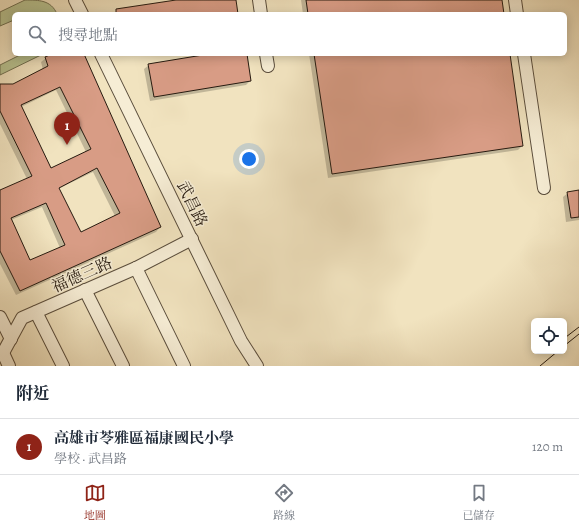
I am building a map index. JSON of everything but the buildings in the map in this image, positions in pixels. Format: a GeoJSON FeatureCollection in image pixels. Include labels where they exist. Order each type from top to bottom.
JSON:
{"type":"FeatureCollection","features":[{"type":"Feature","properties":{"kind":"street"},"geometry":{"type":"LineString","coordinates":[[75,0],[81,12]]}},
{"type":"Feature","properties":{"kind":"street"},"geometry":{"type":"LineString","coordinates":[[259,0],[261,12]]}},
{"type":"Feature","properties":{"kind":"street"},"geometry":{"type":"LineString","coordinates":[[515,0],[517,12]]}},
{"type":"Feature","properties":{"kind":"street","name":"武昌路"},"geometry":{"type":"LineString","coordinates":[[102,56],[241,341],[257,366]]}},
{"type":"Feature","properties":{"kind":"street"},"geometry":{"type":"LineString","coordinates":[[524,56],[544,188]]}},
{"type":"Feature","properties":{"kind":"street","name":"福德三路"},"geometry":{"type":"LineString","coordinates":[[1,354],[22,318],[136,268],[192,240]]}},
{"type":"Feature","properties":{"kind":"street"},"geometry":{"type":"LineString","coordinates":[[136,268],[184,366]]}},
{"type":"Feature","properties":{"kind":"street"},"geometry":{"type":"LineString","coordinates":[[85,290],[123,366]]}},
{"type":"Feature","properties":{"kind":"street"},"geometry":{"type":"LineString","coordinates":[[36,312],[63,366]]}},
{"type":"Feature","properties":{"kind":"street"},"geometry":{"type":"LineString","coordinates":[[0,317],[11,338]]}},
{"type":"Feature","properties":{"kind":"street"},"geometry":{"type":"LineString","coordinates":[[1,354],[9,366]]}},
{"type":"Feature","properties":{"kind":"green space"},"geometry":{"type":"Polygon","coordinates":[[[25,0],[48,3],[56,12],[12,12],[12,21],[0,26],[0,12],[25,0]]]}},
{"type":"Feature","properties":{"kind":"green space"},"geometry":{"type":"Polygon","coordinates":[[[18,56],[39,56],[0,75],[0,65],[18,56]]]}},
{"type":"Feature","properties":{"kind":"tram line"},"geometry":{"type":"LineString","coordinates":[[567,336],[579,327]]}},
{"type":"Feature","properties":{"kind":"tram line"},"geometry":{"type":"LineString","coordinates":[[567,344],[579,334]]}},
{"type":"Feature","properties":{"kind":"tram line"},"geometry":{"type":"LineString","coordinates":[[540,366],[554,354]]}},
{"type":"Feature","properties":{"kind":"place","name":"高雄市苓雅區福康國民小學"},"geometry":{"type":"Point","coordinates":[67,145]}}]}
